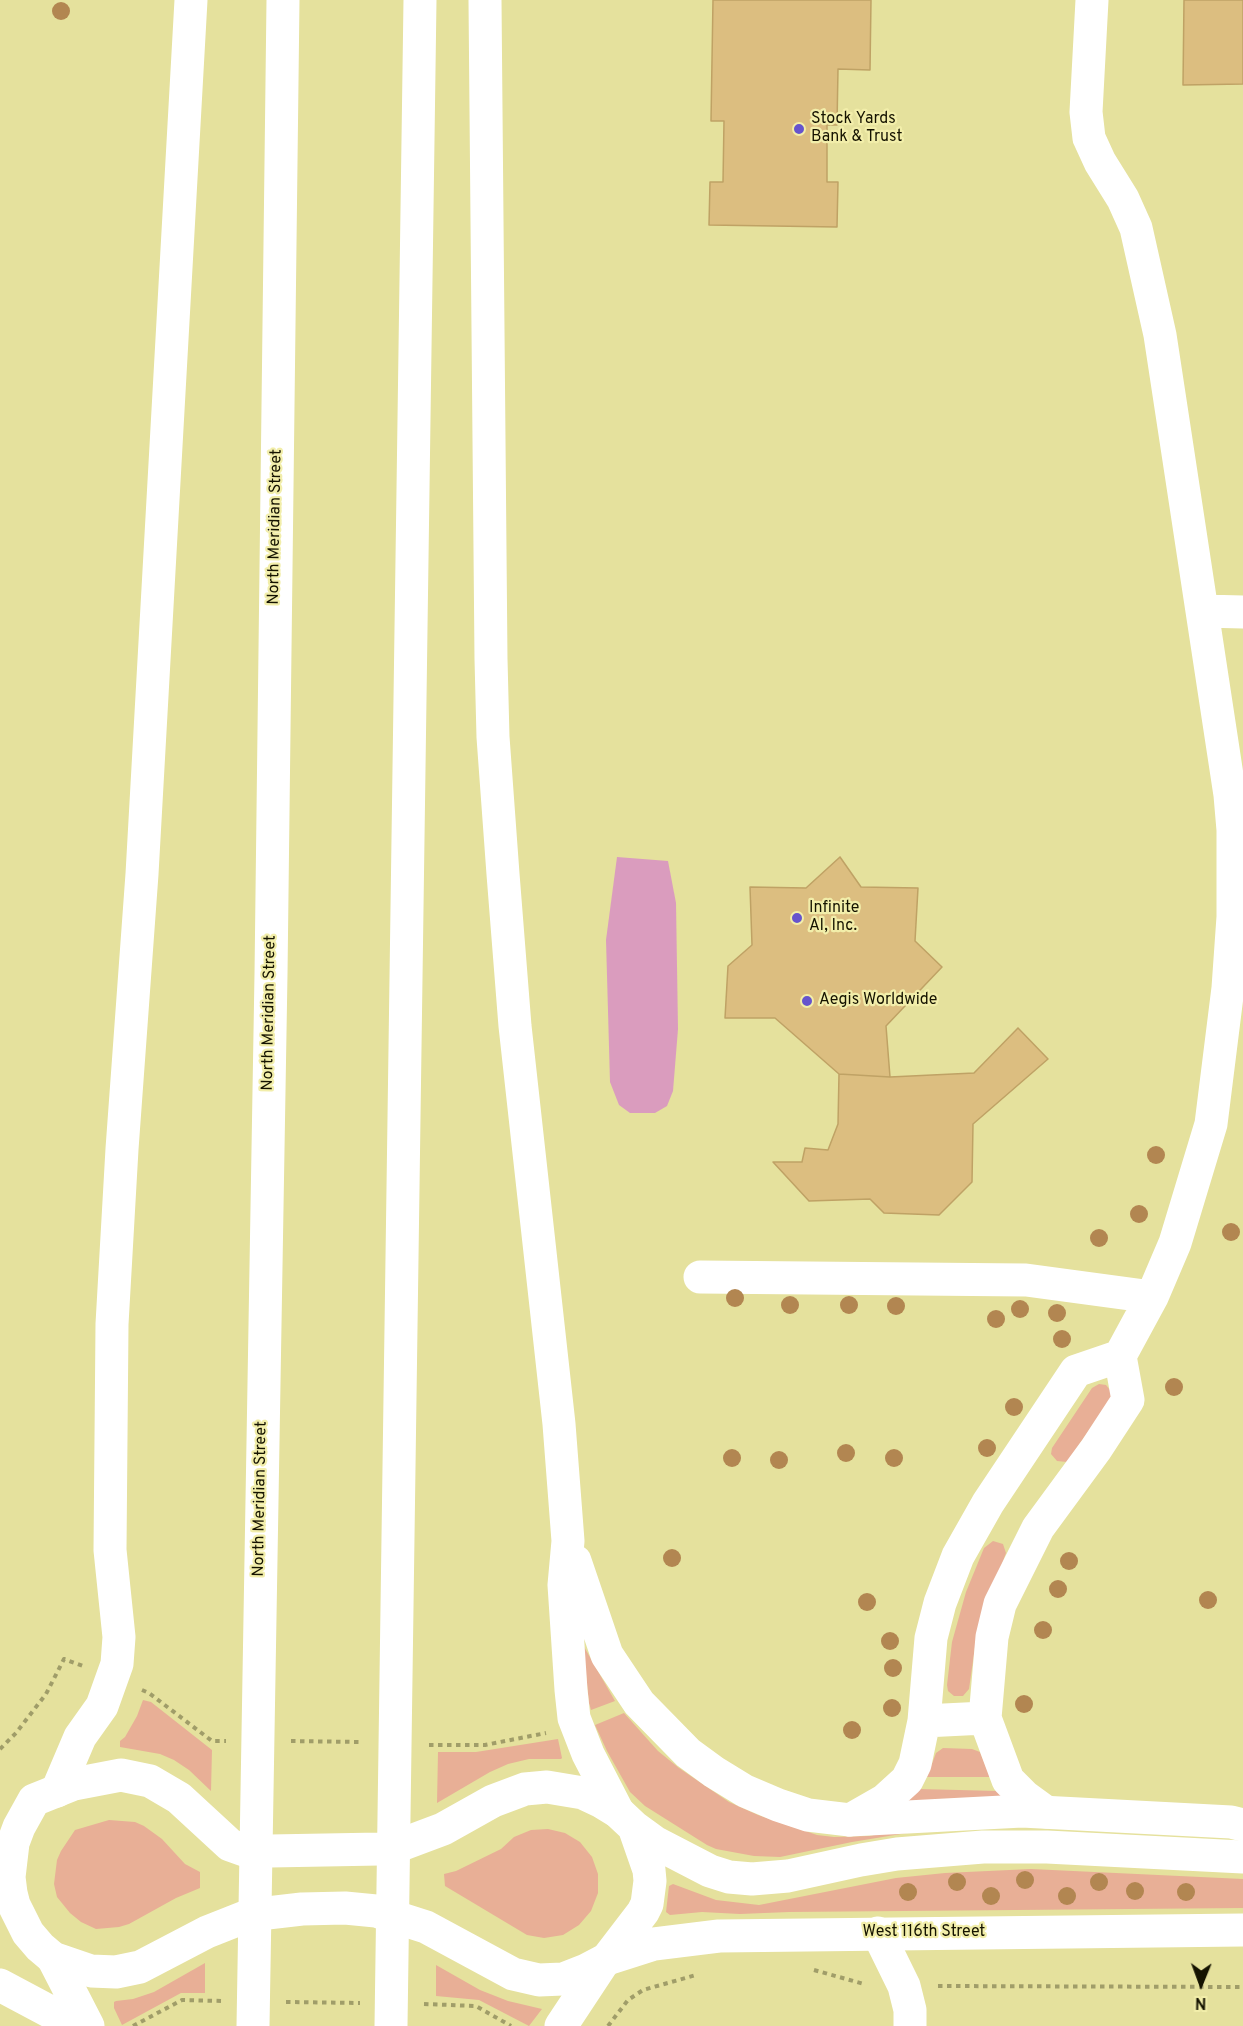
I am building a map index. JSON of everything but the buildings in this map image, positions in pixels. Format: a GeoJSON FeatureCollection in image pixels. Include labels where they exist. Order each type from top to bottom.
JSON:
{"type":"FeatureCollection","features":[{"type":"Feature","properties":{"kind":"main road"},"geometry":{"type":"LineString","coordinates":[[88,2026],[53,1958],[14,1926],[14,1905],[9,1877],[13,1843],[19,1827],[45,1795],[80,1737],[102,1706],[117,1664],[118,1637],[110,1550],[112,1324],[142,873],[191,0]]}},
{"type":"Feature","properties":{"kind":"main road","name":"North Meridian Street"},"geometry":{"type":"LineString","coordinates":[[253,2026],[271,974],[283,0]]}},
{"type":"Feature","properties":{"kind":"main road"},"geometry":{"type":"LineString","coordinates":[[402,2015],[396,1693],[420,0]]}},
{"type":"Feature","properties":{"kind":"main road"},"geometry":{"type":"LineString","coordinates":[[484,0],[488,505],[493,737],[515,1026],[559,1424],[568,1541],[564,1585],[567,1648],[574,1718],[588,1754],[626,1820],[649,1870],[649,1893],[643,1912],[606,1960],[561,2026]]}},
{"type":"Feature","properties":{"kind":"main road"},"geometry":{"type":"LineString","coordinates":[[1046,1812],[1024,1796],[1008,1780],[985,1718],[992,1637],[1000,1604],[1038,1528],[1096,1449],[1128,1400],[1120,1356],[1152,1297],[1175,1243],[1210,1124],[1228,988],[1233,917],[1233,830],[1230,795],[1160,335],[1136,228],[1123,199],[1100,162],[1089,138],[1086,112],[1092,0]]}},
{"type":"Feature","properties":{"kind":"main road"},"geometry":{"type":"LineString","coordinates":[[1203,611],[1243,612]]}},
{"type":"Feature","properties":{"kind":"main road"},"geometry":{"type":"LineString","coordinates":[[700,1277],[1026,1280],[1152,1297]]}},
{"type":"Feature","properties":{"kind":"main road"},"geometry":{"type":"LineString","coordinates":[[850,1820],[885,1800],[907,1780],[915,1764],[924,1720],[931,1638],[940,1603],[958,1556],[988,1503],[1076,1371],[1120,1356]]}},
{"type":"Feature","properties":{"kind":"main road"},"geometry":{"type":"LineString","coordinates":[[568,1541],[607,1654],[629,1690],[661,1727],[688,1753],[745,1791],[778,1805],[808,1815],[850,1820],[993,1811],[1231,1821],[1243,1825]]}},
{"type":"Feature","properties":{"kind":"main road"},"geometry":{"type":"LineString","coordinates":[[924,1720],[985,1718]]}},
{"type":"Feature","properties":{"kind":"main road"},"geometry":{"type":"LineString","coordinates":[[0,1810],[74,1784],[108,1776],[136,1777],[150,1781],[179,1798],[230,1845],[244,1850],[345,1851],[380,1849],[403,1844],[443,1829],[508,1795],[536,1788],[557,1788],[583,1793],[600,1801],[656,1843],[710,1871],[752,1879],[788,1876],[897,1854],[982,1847],[1047,1847],[1243,1857]]}},
{"type":"Feature","properties":{"kind":"main road","name":"West 116th Street"},"geometry":{"type":"LineString","coordinates":[[53,1958],[91,1971],[129,1971],[207,1932],[250,1915],[302,1909],[345,1908],[376,1911],[440,1933],[505,1971],[539,1980],[563,1979],[606,1960],[654,1944],[697,1938],[878,1933],[1243,1930]]}},
{"type":"Feature","properties":{"kind":"main road"},"geometry":{"type":"LineString","coordinates":[[878,1933],[904,1986],[910,2010],[910,2026]]}},
{"type":"Feature","properties":{"kind":"main road"},"geometry":{"type":"LineString","coordinates":[[0,1985],[74,2026]]}},
{"type":"Feature","properties":{"kind":"path"},"geometry":{"type":"LineString","coordinates":[[0,1749],[16,1733],[46,1694],[64,1659],[78,1663]]}},
{"type":"Feature","properties":{"kind":"path"},"geometry":{"type":"LineString","coordinates":[[149,1693],[212,1741],[236,1741]]}},
{"type":"Feature","properties":{"kind":"path"},"geometry":{"type":"LineString","coordinates":[[426,1744],[485,1745],[550,1732]]}},
{"type":"Feature","properties":{"kind":"path"},"geometry":{"type":"LineString","coordinates":[[283,1741],[366,1742]]}},
{"type":"Feature","properties":{"kind":"path"},"geometry":{"type":"LineString","coordinates":[[804,1970],[814,1970],[871,1985],[1243,1987]]}},
{"type":"Feature","properties":{"kind":"path"},"geometry":{"type":"LineString","coordinates":[[608,2026],[628,2000],[643,1990],[705,1973]]}},
{"type":"Feature","properties":{"kind":"path"},"geometry":{"type":"LineString","coordinates":[[133,2026],[182,2000],[228,2001]]}},
{"type":"Feature","properties":{"kind":"path"},"geometry":{"type":"LineString","coordinates":[[286,2002],[367,2003]]}},
{"type":"Feature","properties":{"kind":"path"},"geometry":{"type":"LineString","coordinates":[[402,2015],[476,2006],[512,2026]]}},
{"type":"Feature","properties":{"kind":"shaded area"},"geometry":{"type":"Polygon","coordinates":[[[617,857],[668,861],[676,903],[678,1029],[673,1091],[667,1106],[655,1113],[630,1113],[619,1105],[610,1082],[606,940],[617,857]]]}},
{"type":"Feature","properties":{"kind":"shaded area"},"geometry":{"type":"Polygon","coordinates":[[[1099,1384],[1106,1385],[1112,1397],[1067,1462],[1057,1461],[1051,1454],[1052,1448],[1092,1388],[1099,1384]]]}},
{"type":"Feature","properties":{"kind":"shaded area"},"geometry":{"type":"Polygon","coordinates":[[[993,1541],[1003,1544],[1006,1553],[977,1633],[969,1689],[963,1696],[954,1696],[948,1691],[947,1685],[952,1642],[966,1592],[984,1548],[993,1541]]]}},
{"type":"Feature","properties":{"kind":"shaded area"},"geometry":{"type":"Polygon","coordinates":[[[583,1645],[615,1701],[591,1710],[589,1703],[583,1645]]]}},
{"type":"Feature","properties":{"kind":"shaded area"},"geometry":{"type":"Polygon","coordinates":[[[143,1700],[151,1702],[212,1750],[211,1791],[189,1770],[174,1760],[160,1754],[120,1747],[120,1741],[125,1737],[137,1716],[143,1700]]]}},
{"type":"Feature","properties":{"kind":"shaded area"},"geometry":{"type":"Polygon","coordinates":[[[624,1713],[658,1751],[679,1768],[729,1802],[758,1815],[817,1835],[834,1837],[907,1833],[780,1857],[754,1856],[716,1849],[645,1806],[630,1792],[595,1725],[624,1713]]]}},
{"type":"Feature","properties":{"kind":"shaded area"},"geometry":{"type":"Polygon","coordinates":[[[558,1739],[561,1759],[529,1759],[508,1764],[437,1803],[438,1752],[476,1752],[558,1739]]]}},
{"type":"Feature","properties":{"kind":"shaded area"},"geometry":{"type":"Polygon","coordinates":[[[943,1748],[972,1749],[980,1752],[990,1777],[927,1777],[936,1753],[943,1748]]]}},
{"type":"Feature","properties":{"kind":"shaded area"},"geometry":{"type":"Polygon","coordinates":[[[919,1789],[998,1791],[1005,1796],[904,1802],[919,1789]]]}},
{"type":"Feature","properties":{"kind":"shaded area"},"geometry":{"type":"Polygon","coordinates":[[[109,1820],[135,1822],[162,1839],[185,1864],[200,1872],[200,1888],[119,1927],[96,1929],[81,1922],[57,1897],[54,1884],[57,1860],[75,1830],[109,1820]]]}},
{"type":"Feature","properties":{"kind":"shaded area"},"geometry":{"type":"Polygon","coordinates":[[[548,1829],[565,1833],[580,1842],[592,1857],[598,1874],[598,1893],[591,1911],[579,1925],[563,1935],[544,1938],[527,1935],[445,1886],[444,1874],[456,1871],[501,1849],[514,1837],[531,1830],[548,1829]]]}},
{"type":"Feature","properties":{"kind":"shaded area"},"geometry":{"type":"Polygon","coordinates":[[[1031,1869],[1243,1879],[1243,1908],[740,1914],[702,1912],[670,1915],[666,1912],[669,1886],[673,1884],[716,1900],[759,1905],[896,1878],[1031,1869]]]}},
{"type":"Feature","properties":{"kind":"shaded area"},"geometry":{"type":"Polygon","coordinates":[[[205,1963],[205,1993],[181,1993],[122,2025],[114,2008],[114,2002],[154,1992],[205,1963]]]}},
{"type":"Feature","properties":{"kind":"shaded area"},"geometry":{"type":"Polygon","coordinates":[[[436,1965],[480,1990],[508,2001],[542,2009],[529,2026],[479,2000],[436,1996],[436,1965]]]}},
{"type":"Feature","properties":{"kind":"place","name":"Stock Yards Bank & Trust"},"geometry":{"type":"Point","coordinates":[799,129]}},
{"type":"Feature","properties":{"kind":"place","name":"Infinite AI, Inc."},"geometry":{"type":"Point","coordinates":[797,918]}},
{"type":"Feature","properties":{"kind":"place","name":"Aegis Worldwide"},"geometry":{"type":"Point","coordinates":[807,1001]}}]}
